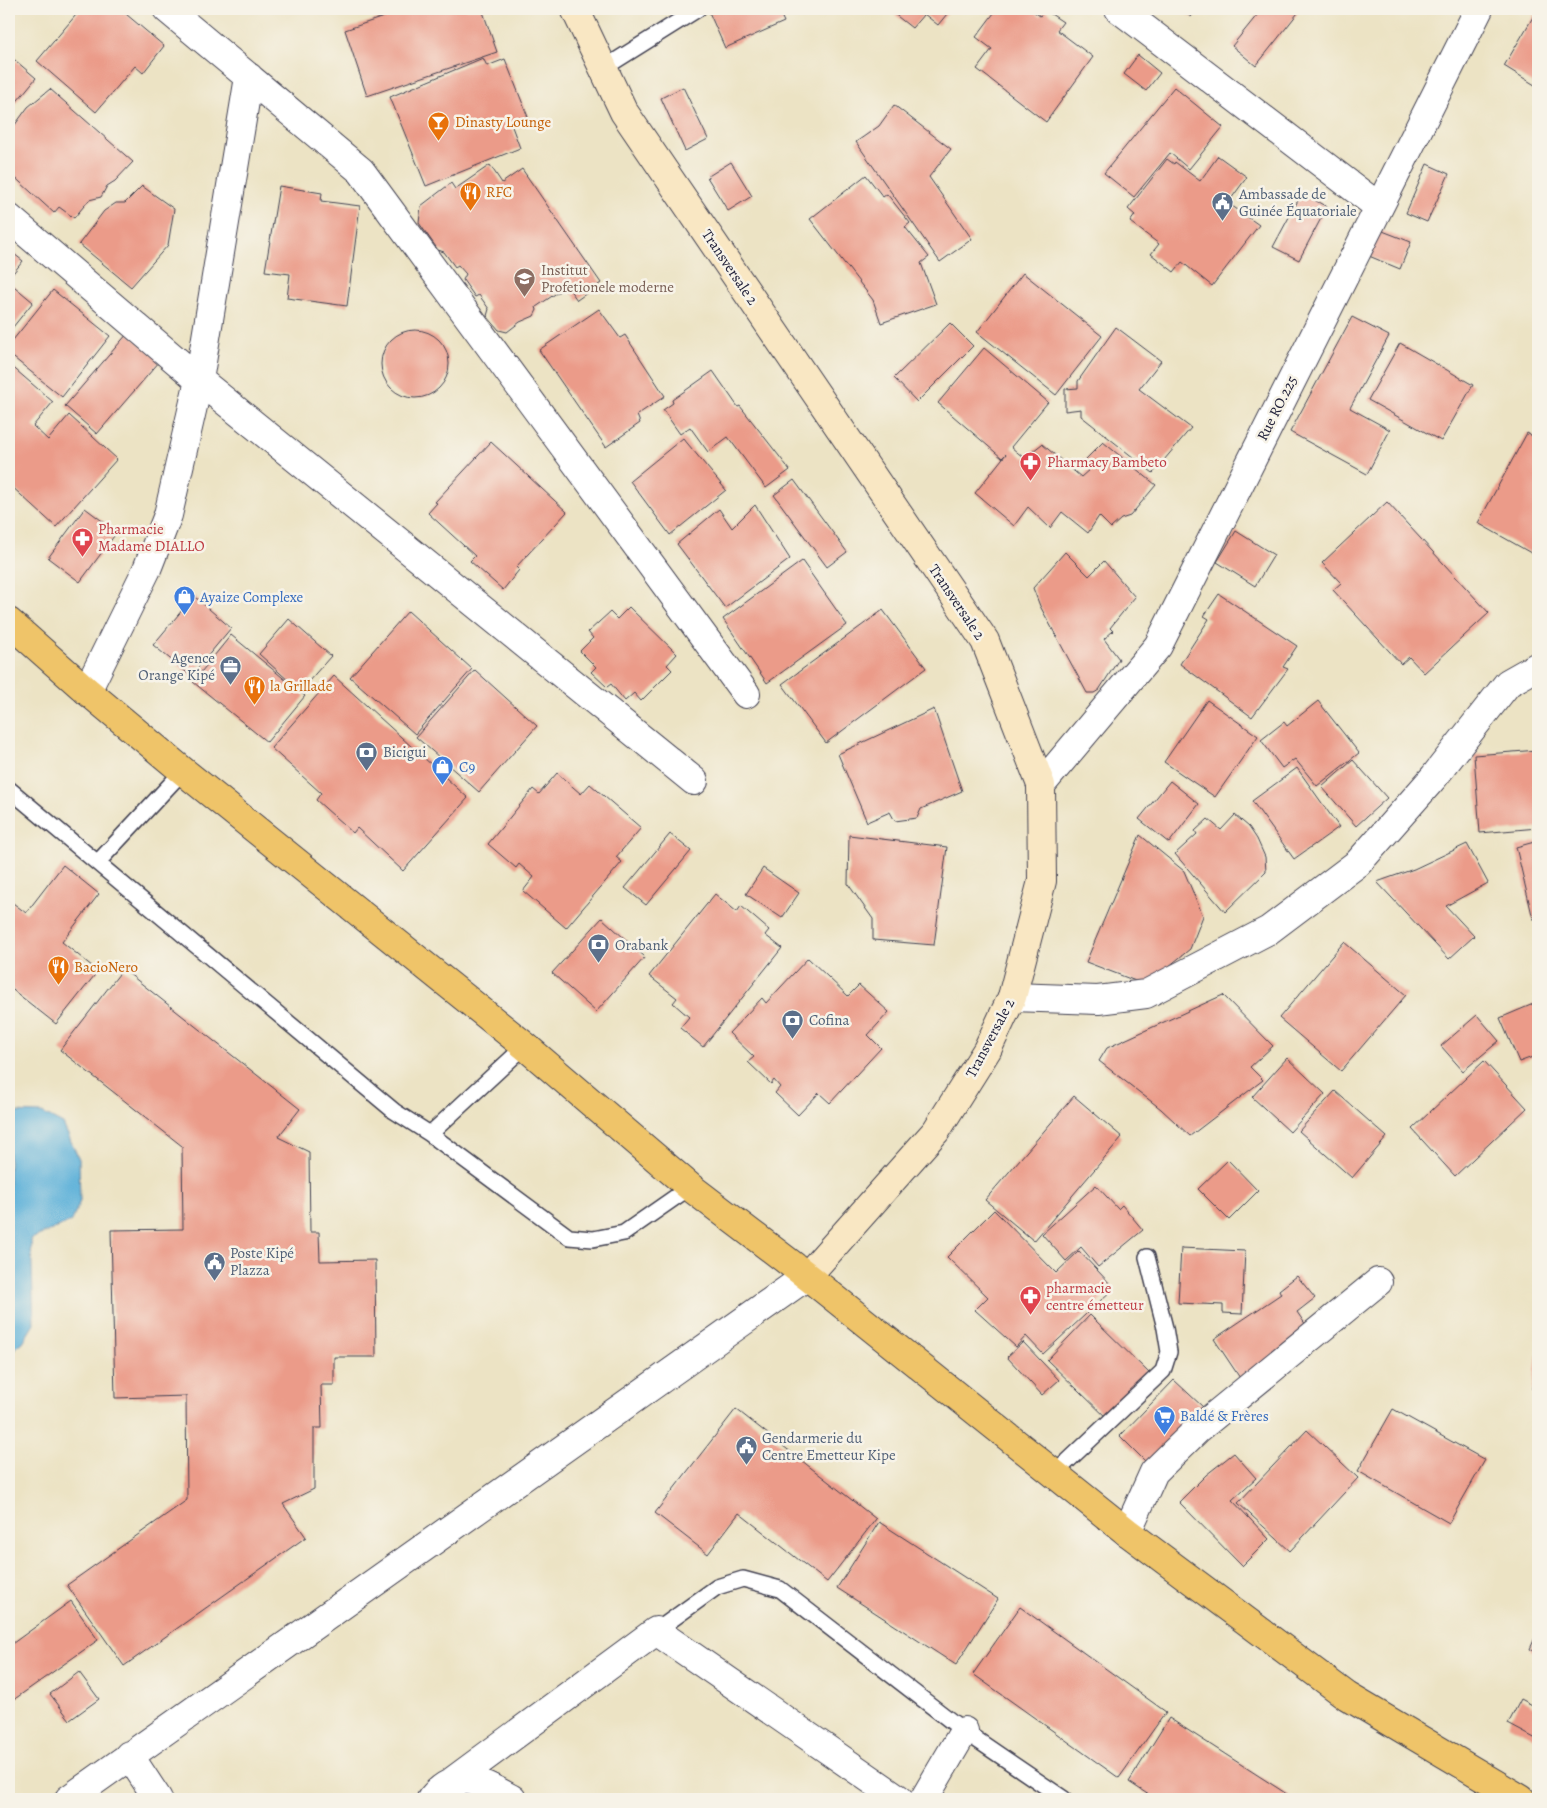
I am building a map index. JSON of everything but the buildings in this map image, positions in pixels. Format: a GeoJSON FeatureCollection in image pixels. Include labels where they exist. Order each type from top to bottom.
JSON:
{"type":"FeatureCollection","features":[{"type":"Feature","properties":{"kind":"main road","name":"Transversale 2"},"geometry":{"type":"LineString","coordinates":[[575,9],[624,112],[984,641],[1041,785],[1042,881],[1012,997],[987,1050],[936,1130],[807,1276]]}},
{"type":"Feature","properties":{"kind":"main road"},"geometry":{"type":"LineString","coordinates":[[9,622],[87,691],[183,771],[525,1046],[690,1187],[807,1276],[1127,1532],[1347,1696],[1517,1798]]}},
{"type":"Feature","properties":{"kind":"street"},"geometry":{"type":"LineString","coordinates":[[167,9],[361,171],[746,694]]}},
{"type":"Feature","properties":{"kind":"street"},"geometry":{"type":"LineString","coordinates":[[1119,9],[1379,207]]}},
{"type":"Feature","properties":{"kind":"street","name":"Rue RO.225"},"geometry":{"type":"LineString","coordinates":[[1041,785],[1158,646],[1479,9]]}},
{"type":"Feature","properties":{"kind":"street"},"geometry":{"type":"LineString","coordinates":[[87,691],[147,569],[168,515],[199,380],[249,77]]}},
{"type":"Feature","properties":{"kind":"street"},"geometry":{"type":"LineString","coordinates":[[9,218],[199,380],[694,781]]}},
{"type":"Feature","properties":{"kind":"street"},"geometry":{"type":"LineString","coordinates":[[1012,997],[1098,1000],[1146,994],[1269,930],[1358,863],[1434,777],[1508,683],[1538,666]]}},
{"type":"Feature","properties":{"kind":"street"},"geometry":{"type":"LineString","coordinates":[[68,1799],[807,1276]]}},
{"type":"Feature","properties":{"kind":"street"},"geometry":{"type":"LineString","coordinates":[[1127,1532],[1154,1472],[1197,1430],[1378,1282]]}},
{"type":"Feature","properties":{"kind":"street"},"geometry":{"type":"LineString","coordinates":[[431,1799],[438,1790],[656,1631],[899,1799]]}},
{"type":"Feature","properties":{"kind":"street"},"geometry":{"type":"LineString","coordinates":[[924,1799],[964,1731]]}},
{"type":"Feature","properties":{"kind":"street"},"geometry":{"type":"LineString","coordinates":[[129,1755],[158,1799]]}},
{"type":"Feature","properties":{"kind":"street"},"geometry":{"type":"LineString","coordinates":[[454,1780],[481,1782],[512,1799]]}},
{"type":"Feature","properties":{"kind":"lane"},"geometry":{"type":"LineString","coordinates":[[604,68],[698,9]]}},
{"type":"Feature","properties":{"kind":"lane"},"geometry":{"type":"LineString","coordinates":[[98,862],[183,771]]}},
{"type":"Feature","properties":{"kind":"lane"},"geometry":{"type":"LineString","coordinates":[[9,789],[394,1111],[430,1134],[569,1237],[593,1239],[624,1233],[690,1187]]}},
{"type":"Feature","properties":{"kind":"lane"},"geometry":{"type":"LineString","coordinates":[[430,1134],[525,1046]]}},
{"type":"Feature","properties":{"kind":"lane"},"geometry":{"type":"LineString","coordinates":[[1054,1474],[1163,1371],[1169,1352],[1165,1328],[1147,1257]]}},
{"type":"Feature","properties":{"kind":"lane"},"geometry":{"type":"LineString","coordinates":[[656,1631],[717,1587],[743,1579],[780,1589],[964,1731],[1064,1799]]}},
{"type":"Feature","properties":{"kind":"water"},"geometry":{"type":"Polygon","coordinates":[[[9,1112],[42,1113],[63,1124],[79,1159],[80,1201],[72,1221],[31,1239],[34,1324],[23,1342],[9,1353],[9,1112]]]}},
{"type":"Feature","properties":{"kind":"place","name":"Dinasty Lounge"},"geometry":{"type":"Point","coordinates":[439,141]}},
{"type":"Feature","properties":{"kind":"place","name":"RFC"},"geometry":{"type":"Point","coordinates":[470,211]}},
{"type":"Feature","properties":{"kind":"place","name":"Ambassade de Guinée Équatoriale"},"geometry":{"type":"Point","coordinates":[1223,222]}},
{"type":"Feature","properties":{"kind":"place","name":"Institut Profetionele moderne"},"geometry":{"type":"Point","coordinates":[525,298]}},
{"type":"Feature","properties":{"kind":"place","name":"Pharmacy Bambeto"},"geometry":{"type":"Point","coordinates":[1031,481]}},
{"type":"Feature","properties":{"kind":"place","name":"Pharmacie Madame DIALLO"},"geometry":{"type":"Point","coordinates":[82,557]}},
{"type":"Feature","properties":{"kind":"place","name":"Ayaize Complexe"},"geometry":{"type":"Point","coordinates":[184,616]}},
{"type":"Feature","properties":{"kind":"place","name":"Agence Orange Kipé"},"geometry":{"type":"Point","coordinates":[231,686]}},
{"type":"Feature","properties":{"kind":"place","name":"la Grillade"},"geometry":{"type":"Point","coordinates":[254,705]}},
{"type":"Feature","properties":{"kind":"place","name":"Bicigui"},"geometry":{"type":"Point","coordinates":[367,771]}},
{"type":"Feature","properties":{"kind":"place","name":"C9"},"geometry":{"type":"Point","coordinates":[443,786]}},
{"type":"Feature","properties":{"kind":"place","name":"Orabank"},"geometry":{"type":"Point","coordinates":[599,964]}},
{"type":"Feature","properties":{"kind":"place","name":"BacioNero"},"geometry":{"type":"Point","coordinates":[58,986]}},
{"type":"Feature","properties":{"kind":"place","name":"Cofina"},"geometry":{"type":"Point","coordinates":[793,1039]}},
{"type":"Feature","properties":{"kind":"place","name":"Poste Kipé Plazza"},"geometry":{"type":"Point","coordinates":[214,1281]}},
{"type":"Feature","properties":{"kind":"place","name":"pharmacie centre émetteur"},"geometry":{"type":"Point","coordinates":[1030,1316]}},
{"type":"Feature","properties":{"kind":"place","name":"Baldé & Frères"},"geometry":{"type":"Point","coordinates":[1164,1435]}},
{"type":"Feature","properties":{"kind":"place","name":"Gendarmerie du Centre Emetteur Kipe"},"geometry":{"type":"Point","coordinates":[746,1466]}}]}
